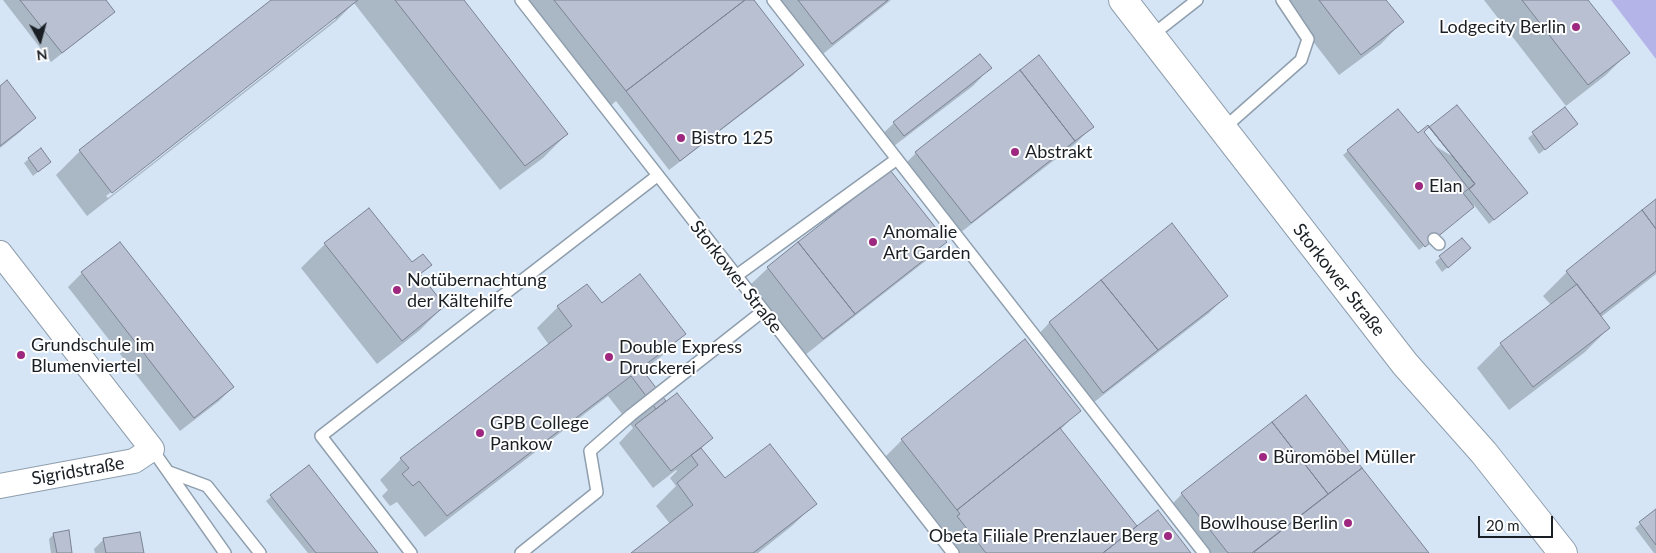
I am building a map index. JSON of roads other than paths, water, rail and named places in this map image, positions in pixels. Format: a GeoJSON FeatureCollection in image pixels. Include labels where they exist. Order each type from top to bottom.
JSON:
{"type":"FeatureCollection","features":[{"type":"Feature","properties":{"kind":"main road","name":"Storkower Straße"},"geometry":{"type":"LineString","coordinates":[[1123,0],[1405,364],[1484,453],[1563,553]]}},
{"type":"Feature","properties":{"kind":"street"},"geometry":{"type":"LineString","coordinates":[[0,253],[152,449]]}},
{"type":"Feature","properties":{"kind":"street","name":"Sigridstraße"},"geometry":{"type":"LineString","coordinates":[[0,486],[134,461],[152,449]]}},
{"type":"Feature","properties":{"kind":"lane","name":"Storkower Straße"},"geometry":{"type":"LineString","coordinates":[[521,0],[953,553]]}},
{"type":"Feature","properties":{"kind":"lane"},"geometry":{"type":"LineString","coordinates":[[773,0],[1204,553]]}},
{"type":"Feature","properties":{"kind":"lane"},"geometry":{"type":"LineString","coordinates":[[1152,36],[1197,0]]}},
{"type":"Feature","properties":{"kind":"lane"},"geometry":{"type":"LineString","coordinates":[[1223,129],[1301,60],[1308,39],[1282,0]]}},
{"type":"Feature","properties":{"kind":"lane"},"geometry":{"type":"LineString","coordinates":[[736,276],[897,159]]}},
{"type":"Feature","properties":{"kind":"lane"},"geometry":{"type":"LineString","coordinates":[[411,553],[321,436],[658,176]]}},
{"type":"Feature","properties":{"kind":"lane"},"geometry":{"type":"LineString","coordinates":[[521,553],[597,492],[590,451],[631,415],[763,311]]}},
{"type":"Feature","properties":{"kind":"lane"},"geometry":{"type":"LineString","coordinates":[[152,449],[170,472],[225,553]]}},
{"type":"Feature","properties":{"kind":"lane"},"geometry":{"type":"LineString","coordinates":[[170,472],[207,486],[260,553]]}},
{"type":"Feature","properties":{"kind":"place","name":"Lodgecity Berlin"},"geometry":{"type":"Point","coordinates":[1576,27]}},
{"type":"Feature","properties":{"kind":"place","name":"Bistro 125"},"geometry":{"type":"Point","coordinates":[681,138]}},
{"type":"Feature","properties":{"kind":"place","name":"Abstrakt"},"geometry":{"type":"Point","coordinates":[1015,152]}},
{"type":"Feature","properties":{"kind":"place","name":"Elan"},"geometry":{"type":"Point","coordinates":[1419,186]}},
{"type":"Feature","properties":{"kind":"place","name":"Anomalie Art Garden"},"geometry":{"type":"Point","coordinates":[873,242]}},
{"type":"Feature","properties":{"kind":"place","name":"Notübernachtung der Kältehilfe"},"geometry":{"type":"Point","coordinates":[397,290]}},
{"type":"Feature","properties":{"kind":"place","name":"Grundschule im Blumenviertel"},"geometry":{"type":"Point","coordinates":[21,355]}},
{"type":"Feature","properties":{"kind":"place","name":"Double Express Druckerei"},"geometry":{"type":"Point","coordinates":[609,357]}},
{"type":"Feature","properties":{"kind":"place","name":"GPB College Pankow"},"geometry":{"type":"Point","coordinates":[480,433]}},
{"type":"Feature","properties":{"kind":"place","name":"Büromöbel Müller"},"geometry":{"type":"Point","coordinates":[1263,457]}},
{"type":"Feature","properties":{"kind":"place","name":"Bowlhouse Berlin"},"geometry":{"type":"Point","coordinates":[1348,523]}},
{"type":"Feature","properties":{"kind":"place","name":"Obeta Filiale Prenzlauer Berg"},"geometry":{"type":"Point","coordinates":[1168,536]}}]}
